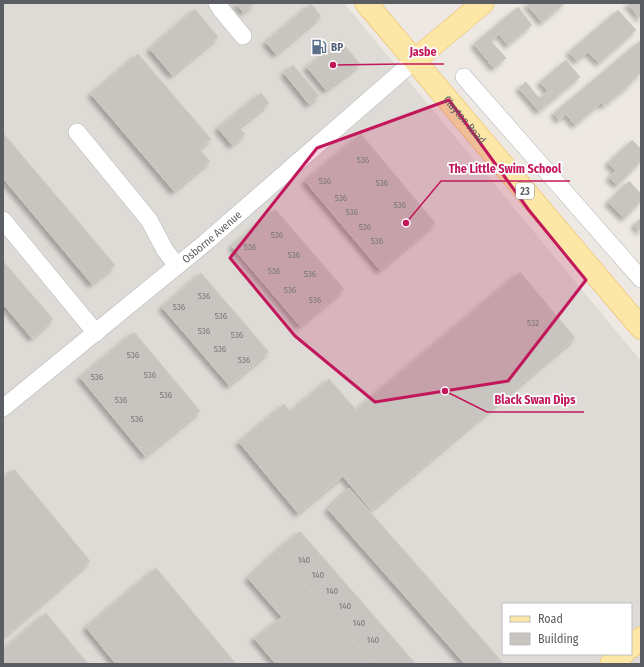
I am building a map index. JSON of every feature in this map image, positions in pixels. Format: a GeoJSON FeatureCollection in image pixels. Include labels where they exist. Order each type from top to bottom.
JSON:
{"type":"FeatureCollection","features":[{"type":"Feature","properties":{"kind":"main road","name":"Clayton Road"},"geometry":{"type":"LineString","coordinates":[[366,3],[639,322]]}},
{"type":"Feature","properties":{"kind":"main road"},"geometry":{"type":"LineString","coordinates":[[415,60],[483,3]]}},
{"type":"Feature","properties":{"kind":"main road"},"geometry":{"type":"LineString","coordinates":[[632,646],[641,638]]}},
{"type":"Feature","properties":{"kind":"main road"},"geometry":{"type":"LineString","coordinates":[[611,664],[621,655]]}},
{"type":"Feature","properties":{"kind":"street"},"geometry":{"type":"LineString","coordinates":[[217,3],[243,36]]}},
{"type":"Feature","properties":{"kind":"street","name":"Osborne Avenue"},"geometry":{"type":"LineString","coordinates":[[3,408],[177,266],[279,180],[415,60]]}},
{"type":"Feature","properties":{"kind":"street"},"geometry":{"type":"LineString","coordinates":[[464,77],[641,279]]}},
{"type":"Feature","properties":{"kind":"street"},"geometry":{"type":"LineString","coordinates":[[77,132],[149,220],[165,250],[177,266]]}},
{"type":"Feature","properties":{"kind":"street"},"geometry":{"type":"LineString","coordinates":[[3,220],[96,332]]}},
{"type":"Feature","properties":{"kind":"highlighted area"},"geometry":{"type":"Polygon","coordinates":[[[449,100],[528,209],[586,280],[508,381],[375,402],[295,336],[230,258],[317,148],[449,100]]]}},
{"type":"Feature","properties":{"kind":"shaded area"},"geometry":{"type":"Polygon","coordinates":[[[3,3],[344,3],[641,361],[641,664],[3,664],[3,3]]]}},
{"type":"Feature","properties":{"kind":"building"},"geometry":{"type":"Polygon","coordinates":[[[236,3],[255,3],[243,12],[236,3]]]}},
{"type":"Feature","properties":{"kind":"building"},"geometry":{"type":"Polygon","coordinates":[[[526,3],[565,3],[542,22],[526,3]]]}},
{"type":"Feature","properties":{"kind":"building"},"geometry":{"type":"Polygon","coordinates":[[[627,3],[641,3],[641,19],[627,3]]]}},
{"type":"Feature","properties":{"kind":"building"},"geometry":{"type":"Polygon","coordinates":[[[311,4],[321,16],[276,54],[266,42],[311,4]]]}},
{"type":"Feature","properties":{"kind":"building"},"geometry":{"type":"Polygon","coordinates":[[[518,7],[532,25],[508,45],[499,34],[491,41],[506,58],[494,68],[474,44],[518,7]]]}},
{"type":"Feature","properties":{"kind":"building"},"geometry":{"type":"Polygon","coordinates":[[[195,9],[218,37],[172,75],[150,49],[195,9]]]}},
{"type":"Feature","properties":{"kind":"building"},"geometry":{"type":"Polygon","coordinates":[[[618,10],[636,30],[599,63],[588,52],[577,61],[569,52],[618,10]]]}},
{"type":"Feature","properties":{"kind":"building"},"geometry":{"type":"Polygon","coordinates":[[[340,40],[360,64],[326,90],[307,67],[340,40]]]}},
{"type":"Feature","properties":{"kind":"building"},"geometry":{"type":"Polygon","coordinates":[[[641,40],[641,73],[632,80],[633,82],[604,106],[601,103],[575,125],[566,114],[559,120],[554,113],[641,40]]]}},
{"type":"Feature","properties":{"kind":"building"},"geometry":{"type":"Polygon","coordinates":[[[138,54],[211,139],[199,149],[210,161],[174,191],[91,94],[138,54]]]}},
{"type":"Feature","properties":{"kind":"building"},"geometry":{"type":"Polygon","coordinates":[[[566,60],[580,77],[539,111],[519,88],[526,82],[539,98],[548,91],[540,82],[566,60]]]}},
{"type":"Feature","properties":{"kind":"building"},"geometry":{"type":"Polygon","coordinates":[[[293,65],[319,96],[309,104],[284,73],[293,65]]]}},
{"type":"Feature","properties":{"kind":"building"},"geometry":{"type":"Polygon","coordinates":[[[261,93],[269,103],[239,127],[245,134],[232,145],[218,128],[261,93]]]}},
{"type":"Feature","properties":{"kind":"building"},"geometry":{"type":"Polygon","coordinates":[[[3,133],[115,265],[92,284],[3,178],[3,133]]]}},
{"type":"Feature","properties":{"kind":"building"},"geometry":{"type":"Polygon","coordinates":[[[361,134],[435,223],[380,270],[305,181],[361,134]]]}},
{"type":"Feature","properties":{"kind":"building"},"geometry":{"type":"Polygon","coordinates":[[[632,140],[641,149],[641,161],[617,185],[609,177],[616,171],[608,163],[632,140]]]}},
{"type":"Feature","properties":{"kind":"building"},"geometry":{"type":"Polygon","coordinates":[[[629,181],[641,194],[641,201],[624,218],[608,202],[629,181]]]}},
{"type":"Feature","properties":{"kind":"building"},"geometry":{"type":"Polygon","coordinates":[[[275,209],[344,289],[300,326],[232,246],[275,209]]]}},
{"type":"Feature","properties":{"kind":"building"},"geometry":{"type":"Polygon","coordinates":[[[641,218],[641,232],[634,225],[641,218]]]}},
{"type":"Feature","properties":{"kind":"building"},"geometry":{"type":"Polygon","coordinates":[[[3,261],[53,319],[32,338],[3,304],[3,261]]]}},
{"type":"Feature","properties":{"kind":"building"},"geometry":{"type":"Polygon","coordinates":[[[520,272],[575,338],[371,510],[343,476],[298,513],[239,442],[284,404],[290,412],[329,379],[356,410],[520,272]]]}},
{"type":"Feature","properties":{"kind":"building"},"geometry":{"type":"Polygon","coordinates":[[[201,273],[269,352],[229,385],[162,307],[201,273]]]}},
{"type":"Feature","properties":{"kind":"building"},"geometry":{"type":"Polygon","coordinates":[[[134,332],[200,411],[145,456],[80,377],[134,332]]]}},
{"type":"Feature","properties":{"kind":"building"},"geometry":{"type":"Polygon","coordinates":[[[14,469],[90,561],[53,594],[3,536],[3,478],[14,469]]]}},
{"type":"Feature","properties":{"kind":"building"},"geometry":{"type":"Polygon","coordinates":[[[349,488],[504,664],[465,664],[328,509],[349,488]]]}},
{"type":"Feature","properties":{"kind":"building"},"geometry":{"type":"Polygon","coordinates":[[[300,531],[416,664],[373,664],[276,551],[300,531]]]}},
{"type":"Feature","properties":{"kind":"building"},"geometry":{"type":"Polygon","coordinates":[[[3,536],[53,594],[3,637],[3,536]]]}},
{"type":"Feature","properties":{"kind":"building"},"geometry":{"type":"Polygon","coordinates":[[[276,551],[373,664],[276,664],[254,638],[282,617],[248,578],[276,551]]]}},
{"type":"Feature","properties":{"kind":"building"},"geometry":{"type":"Polygon","coordinates":[[[156,568],[236,664],[116,664],[86,627],[156,568]]]}},
{"type":"Feature","properties":{"kind":"building"},"geometry":{"type":"Polygon","coordinates":[[[46,613],[88,664],[3,664],[3,650],[46,613]]]}},
{"type":"Feature","properties":{"kind":"place","name":"BP"},"geometry":{"type":"Point","coordinates":[319,47]}},
{"type":"Feature","properties":{"kind":"place","name":"Jasbe"},"geometry":{"type":"Point","coordinates":[333,65]}},
{"type":"Feature","properties":{"kind":"place","name":"The Little Swim School"},"geometry":{"type":"Point","coordinates":[406,223]}},
{"type":"Feature","properties":{"kind":"place","name":"Black Swan Dips"},"geometry":{"type":"Point","coordinates":[445,391]}}]}
